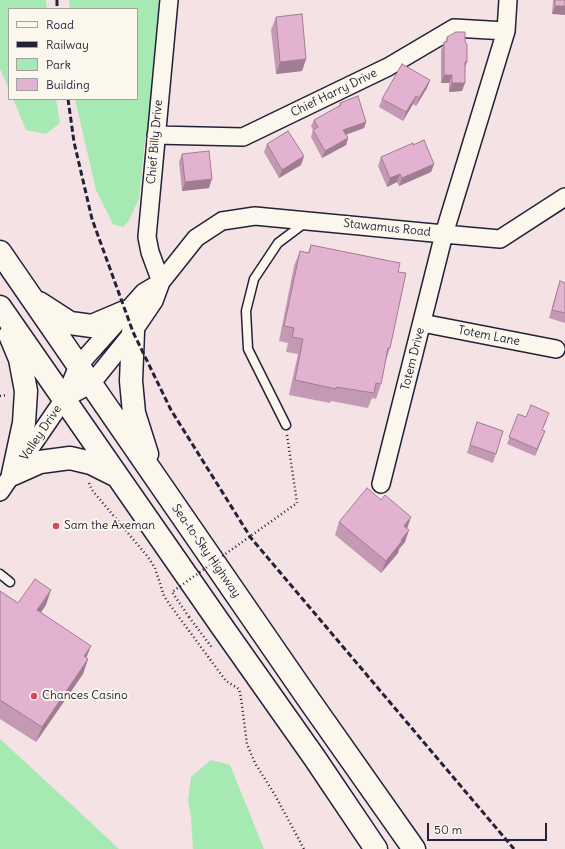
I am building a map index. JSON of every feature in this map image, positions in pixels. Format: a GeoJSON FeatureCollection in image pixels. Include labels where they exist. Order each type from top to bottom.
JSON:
{"type":"FeatureCollection","features":[{"type":"Feature","properties":{"kind":"highway","name":"Sea-to-Sky Highway"},"geometry":{"type":"LineString","coordinates":[[0,252],[309,700],[414,849]]}},
{"type":"Feature","properties":{"kind":"highway"},"geometry":{"type":"LineString","coordinates":[[31,299],[70,322],[92,326],[125,312]]}},
{"type":"Feature","properties":{"kind":"highway"},"geometry":{"type":"LineString","coordinates":[[0,307],[309,750],[376,849]]}},
{"type":"Feature","properties":{"kind":"highway"},"geometry":{"type":"LineString","coordinates":[[0,307],[20,359],[26,391],[24,423],[13,474]]}},
{"type":"Feature","properties":{"kind":"highway"},"geometry":{"type":"LineString","coordinates":[[133,332],[131,381],[134,414],[153,474]]}},
{"type":"Feature","properties":{"kind":"highway"},"geometry":{"type":"LineString","coordinates":[[13,474],[40,462],[70,458],[91,463],[118,477]]}},
{"type":"Feature","properties":{"kind":"street","name":"Chief Billy Drive"},"geometry":{"type":"LineString","coordinates":[[161,282],[150,252],[147,237],[169,0]]}},
{"type":"Feature","properties":{"kind":"street","name":"Stawamus Road"},"geometry":{"type":"LineString","coordinates":[[91,384],[133,332],[154,301],[161,282],[196,238],[222,222],[255,216],[444,234],[506,31],[508,0]]}},
{"type":"Feature","properties":{"kind":"street","name":"Chief Harry Drive"},"geometry":{"type":"LineString","coordinates":[[156,135],[242,137],[388,67],[454,28],[506,31]]}},
{"type":"Feature","properties":{"kind":"street"},"geometry":{"type":"LineString","coordinates":[[444,234],[500,239],[565,197]]}},
{"type":"Feature","properties":{"kind":"street","name":"Totem Drive"},"geometry":{"type":"LineString","coordinates":[[381,484],[444,234]]}},
{"type":"Feature","properties":{"kind":"street","name":"Stawamus Road"},"geometry":{"type":"LineString","coordinates":[[64,399],[78,366],[144,292],[161,282]]}},
{"type":"Feature","properties":{"kind":"street","name":"Totem Lane"},"geometry":{"type":"LineString","coordinates":[[422,323],[556,350]]}},
{"type":"Feature","properties":{"kind":"street","name":"Valley Drive"},"geometry":{"type":"LineString","coordinates":[[0,492],[64,399],[91,384]]}},
{"type":"Feature","properties":{"kind":"lane"},"geometry":{"type":"LineString","coordinates":[[286,425],[248,349],[246,311],[254,279],[278,243],[308,221]]}},
{"type":"Feature","properties":{"kind":"lane"},"geometry":{"type":"LineString","coordinates":[[0,574],[10,582]]}},
{"type":"Feature","properties":{"kind":"path"},"geometry":{"type":"LineString","coordinates":[[190,617],[172,592],[297,503],[286,425]]}},
{"type":"Feature","properties":{"kind":"path"},"geometry":{"type":"LineString","coordinates":[[92,490],[148,557],[155,568],[164,596],[226,681],[239,689],[247,744],[255,763],[276,795],[304,849]]}},
{"type":"Feature","properties":{"kind":"green space"},"geometry":{"type":"Polygon","coordinates":[[[0,0],[46,0],[47,8],[8,8],[8,87],[0,69],[0,0]]]}},
{"type":"Feature","properties":{"kind":"green space"},"geometry":{"type":"Polygon","coordinates":[[[69,0],[159,0],[153,101],[145,141],[139,199],[129,220],[123,227],[113,224],[96,190],[75,100],[138,100],[138,8],[70,8],[69,0]]]}},
{"type":"Feature","properties":{"kind":"green space"},"geometry":{"type":"Polygon","coordinates":[[[13,100],[56,100],[60,123],[46,134],[26,130],[13,100]]]}},
{"type":"Feature","properties":{"kind":"green space"},"geometry":{"type":"Polygon","coordinates":[[[0,739],[73,806],[119,849],[0,849],[0,739]]]}},
{"type":"Feature","properties":{"kind":"green space"},"geometry":{"type":"Polygon","coordinates":[[[211,760],[230,765],[264,849],[193,849],[191,817],[188,800],[191,777],[211,760]]]}},
{"type":"Feature","properties":{"kind":"building"},"geometry":{"type":"Polygon","coordinates":[[[555,0],[565,0],[565,6],[555,6],[555,0]]]}},
{"type":"Feature","properties":{"kind":"building"},"geometry":{"type":"Polygon","coordinates":[[[302,14],[306,59],[280,62],[276,17],[302,14]]]}},
{"type":"Feature","properties":{"kind":"building"},"geometry":{"type":"Polygon","coordinates":[[[456,32],[465,32],[467,62],[465,62],[465,83],[452,83],[452,75],[444,75],[444,42],[447,42],[447,37],[456,32]]]}},
{"type":"Feature","properties":{"kind":"building"},"geometry":{"type":"Polygon","coordinates":[[[402,64],[430,80],[419,98],[416,96],[406,112],[382,99],[402,64]]]}},
{"type":"Feature","properties":{"kind":"building"},"geometry":{"type":"Polygon","coordinates":[[[358,96],[366,122],[343,130],[348,138],[325,151],[313,130],[318,127],[314,120],[341,105],[340,103],[358,96]]]}},
{"type":"Feature","properties":{"kind":"building"},"geometry":{"type":"Polygon","coordinates":[[[288,131],[304,156],[282,170],[267,144],[288,131]]]}},
{"type":"Feature","properties":{"kind":"building"},"geometry":{"type":"Polygon","coordinates":[[[424,140],[434,164],[402,178],[400,174],[390,178],[381,157],[413,143],[413,145],[424,140]]]}},
{"type":"Feature","properties":{"kind":"building"},"geometry":{"type":"Polygon","coordinates":[[[209,151],[212,179],[185,182],[182,154],[209,151]]]}},
{"type":"Feature","properties":{"kind":"building"},"geometry":{"type":"Polygon","coordinates":[[[311,245],[400,263],[398,272],[406,273],[381,384],[376,383],[374,393],[336,387],[336,389],[295,380],[303,339],[292,337],[294,328],[284,326],[300,251],[309,253],[311,245]]]}},
{"type":"Feature","properties":{"kind":"building"},"geometry":{"type":"Polygon","coordinates":[[[560,281],[565,283],[565,313],[552,310],[560,281]]]}},
{"type":"Feature","properties":{"kind":"building"},"geometry":{"type":"Polygon","coordinates":[[[531,405],[549,413],[542,430],[545,431],[537,449],[509,437],[518,414],[526,417],[531,405]]]}},
{"type":"Feature","properties":{"kind":"building"},"geometry":{"type":"Polygon","coordinates":[[[477,422],[503,431],[496,454],[470,445],[477,422]]]}},
{"type":"Feature","properties":{"kind":"building"},"geometry":{"type":"Polygon","coordinates":[[[367,488],[381,500],[385,495],[411,517],[404,526],[409,530],[386,561],[339,522],[367,488]]]}},
{"type":"Feature","properties":{"kind":"building","name":"Chances Casino"},"geometry":{"type":"Polygon","coordinates":[[[35,579],[51,590],[37,610],[91,646],[84,656],[88,659],[42,727],[0,700],[0,591],[18,603],[35,579]]]}},
{"type":"Feature","properties":{"kind":"railway"},"geometry":{"type":"LineString","coordinates":[[57,0],[57,8]]}},
{"type":"Feature","properties":{"kind":"railway"},"geometry":{"type":"LineString","coordinates":[[68,100],[74,142],[92,219],[133,332],[171,410],[251,538],[514,849]]}},
{"type":"Feature","properties":{"kind":"place","name":"Sam the Axeman"},"geometry":{"type":"Point","coordinates":[56,526]}},
{"type":"Feature","properties":{"kind":"place","name":"Chances Casino"},"geometry":{"type":"Point","coordinates":[34,696]}}]}
